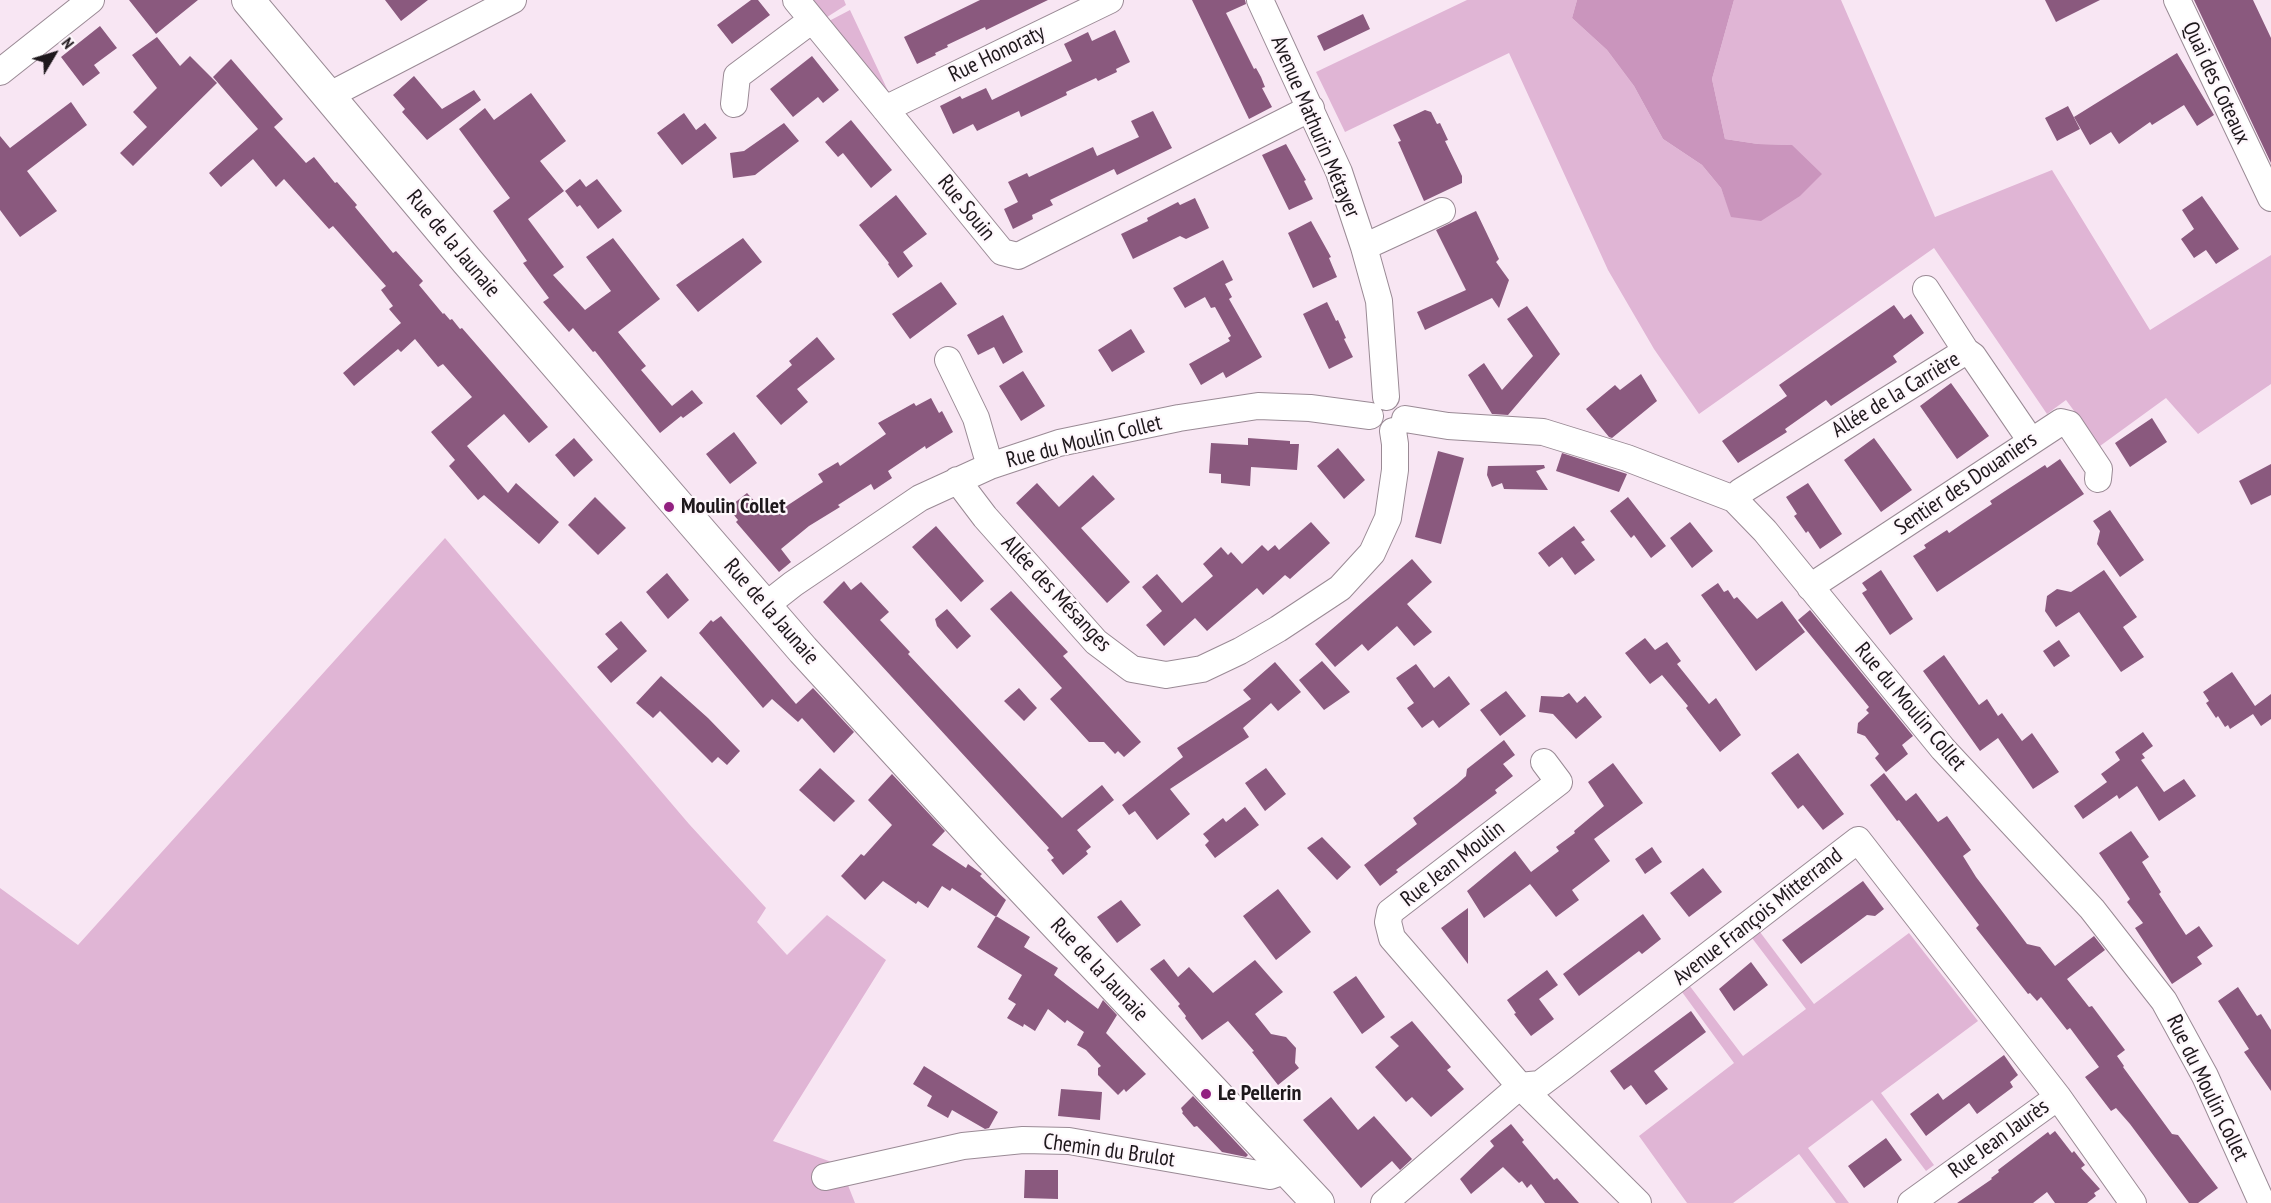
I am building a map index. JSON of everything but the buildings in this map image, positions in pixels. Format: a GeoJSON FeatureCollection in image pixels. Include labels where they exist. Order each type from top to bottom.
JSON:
{"type":"FeatureCollection","features":[{"type":"Feature","properties":{"kind":"main road","name":"Rue de la Jaunaie"},"geometry":{"type":"LineString","coordinates":[[248,0],[467,261],[765,606],[982,845],[1318,1203]]}},
{"type":"Feature","properties":{"kind":"street"},"geometry":{"type":"LineString","coordinates":[[0,72],[91,0]]}},
{"type":"Feature","properties":{"kind":"street"},"geometry":{"type":"LineString","coordinates":[[328,96],[513,0]]}},
{"type":"Feature","properties":{"kind":"street","name":"Rue Souin"},"geometry":{"type":"LineString","coordinates":[[796,0],[1002,252],[1018,256],[1311,108]]}},
{"type":"Feature","properties":{"kind":"street","name":"Rue Honoraty"},"geometry":{"type":"LineString","coordinates":[[885,109],[1110,0]]}},
{"type":"Feature","properties":{"kind":"street","name":"Avenue Mathurin Métayer"},"geometry":{"type":"LineString","coordinates":[[1260,0],[1339,172],[1364,247],[1379,301],[1378,407]]}},
{"type":"Feature","properties":{"kind":"street","name":"Quai des Coteaux"},"geometry":{"type":"LineString","coordinates":[[2176,0],[2271,198]]}},
{"type":"Feature","properties":{"kind":"street"},"geometry":{"type":"LineString","coordinates":[[734,104],[737,76],[812,20]]}},
{"type":"Feature","properties":{"kind":"street"},"geometry":{"type":"LineString","coordinates":[[1364,247],[1442,211]]}},
{"type":"Feature","properties":{"kind":"street"},"geometry":{"type":"LineString","coordinates":[[1926,289],[1966,351]]}},
{"type":"Feature","properties":{"kind":"street","name":"Allée de la Carrière"},"geometry":{"type":"LineString","coordinates":[[1734,499],[1740,492],[1966,351],[1973,356],[2031,441]]}},
{"type":"Feature","properties":{"kind":"street"},"geometry":{"type":"LineString","coordinates":[[948,360],[976,418],[990,466]]}},
{"type":"Feature","properties":{"kind":"street","name":"Rue du Moulin Collet"},"geometry":{"type":"LineString","coordinates":[[765,606],[793,584],[920,498],[990,466],[1059,443],[1179,418],[1258,406],[1378,407]]}},
{"type":"Feature","properties":{"kind":"street"},"geometry":{"type":"LineString","coordinates":[[1378,407],[1371,421],[1378,429],[1399,425]]}},
{"type":"Feature","properties":{"kind":"street","name":"Sentier des Douaniers"},"geometry":{"type":"LineString","coordinates":[[1810,588],[2061,422],[2069,424],[2099,469],[2098,480]]}},
{"type":"Feature","properties":{"kind":"street","name":"Rue du Moulin Collet"},"geometry":{"type":"LineString","coordinates":[[1399,425],[1543,432],[1627,458],[1734,499],[1759,525],[1943,748],[2092,909],[2164,1001],[2205,1076],[2262,1203]]}},
{"type":"Feature","properties":{"kind":"street","name":"Allée des Mésanges"},"geometry":{"type":"LineString","coordinates":[[957,480],[985,517],[1096,642],[1132,669],[1166,675],[1202,669],[1240,651],[1340,588],[1372,553],[1389,518],[1395,470],[1395,444],[1399,425]]}},
{"type":"Feature","properties":{"kind":"street","name":"Rue Jean Moulin"},"geometry":{"type":"LineString","coordinates":[[1520,1086],[1392,938],[1388,922],[1390,912],[1558,782],[1544,762]]}},
{"type":"Feature","properties":{"kind":"street","name":"Avenue François Mitterrand"},"geometry":{"type":"LineString","coordinates":[[1384,1203],[1520,1086],[1540,1084],[1858,840],[2058,1097],[2127,1201]]}},
{"type":"Feature","properties":{"kind":"street"},"geometry":{"type":"LineString","coordinates":[[1520,1086],[1638,1203]]}},
{"type":"Feature","properties":{"kind":"street","name":"Rue Jean Jaurès"},"geometry":{"type":"LineString","coordinates":[[1911,1203],[2058,1097]]}},
{"type":"Feature","properties":{"kind":"street","name":"Chemin du Brulot"},"geometry":{"type":"LineString","coordinates":[[825,1177],[963,1146],[1023,1140],[1069,1141],[1270,1176],[1287,1170]]}},
{"type":"Feature","properties":{"kind":"shaded area"},"geometry":{"type":"Polygon","coordinates":[[[808,0],[844,0],[846,5],[824,19],[808,0]]]}},
{"type":"Feature","properties":{"kind":"shaded area"},"geometry":{"type":"Polygon","coordinates":[[[1467,0],[1577,0],[1572,18],[1607,50],[1634,86],[1663,139],[1702,165],[1721,188],[1732,217],[1791,145],[1758,144],[1725,139],[1712,79],[1734,0],[1841,0],[1935,217],[2052,170],[2150,330],[2271,255],[2271,384],[2198,434],[2166,398],[2100,446],[2066,400],[2047,414],[1934,248],[1699,414],[1654,349],[1608,270],[1509,53],[1345,132],[1316,72],[1467,0]]]}},
{"type":"Feature","properties":{"kind":"shaded area"},"geometry":{"type":"Polygon","coordinates":[[[1577,0],[1734,0],[1712,79],[1725,139],[1758,144],[1792,145],[1822,174],[1800,196],[1761,221],[1731,217],[1721,188],[1702,165],[1663,139],[1634,86],[1607,50],[1572,18],[1577,0]]]}},
{"type":"Feature","properties":{"kind":"shaded area"},"geometry":{"type":"Polygon","coordinates":[[[850,10],[889,93],[886,93],[829,21],[850,10]]]}},
{"type":"Feature","properties":{"kind":"shaded area"},"geometry":{"type":"Polygon","coordinates":[[[445,538],[689,824],[766,908],[757,922],[787,955],[827,915],[886,960],[773,1141],[840,1165],[855,1203],[0,1203],[0,888],[78,945],[445,538]]]}},
{"type":"Feature","properties":{"kind":"shaded area"},"geometry":{"type":"Polygon","coordinates":[[[1760,932],[1814,1004],[1909,933],[1978,1021],[1881,1093],[1934,1165],[1926,1171],[1872,1100],[1808,1148],[1849,1203],[1836,1203],[1799,1154],[1733,1203],[1687,1203],[1639,1136],[1734,1063],[1682,992],[1689,985],[1743,1056],[1806,1009],[1752,938],[1760,932]]]}},
{"type":"Feature","properties":{"kind":"place","name":"Moulin Collet"},"geometry":{"type":"Point","coordinates":[669,507]}},
{"type":"Feature","properties":{"kind":"place","name":"Le Pellerin"},"geometry":{"type":"Point","coordinates":[1206,1094]}}]}
